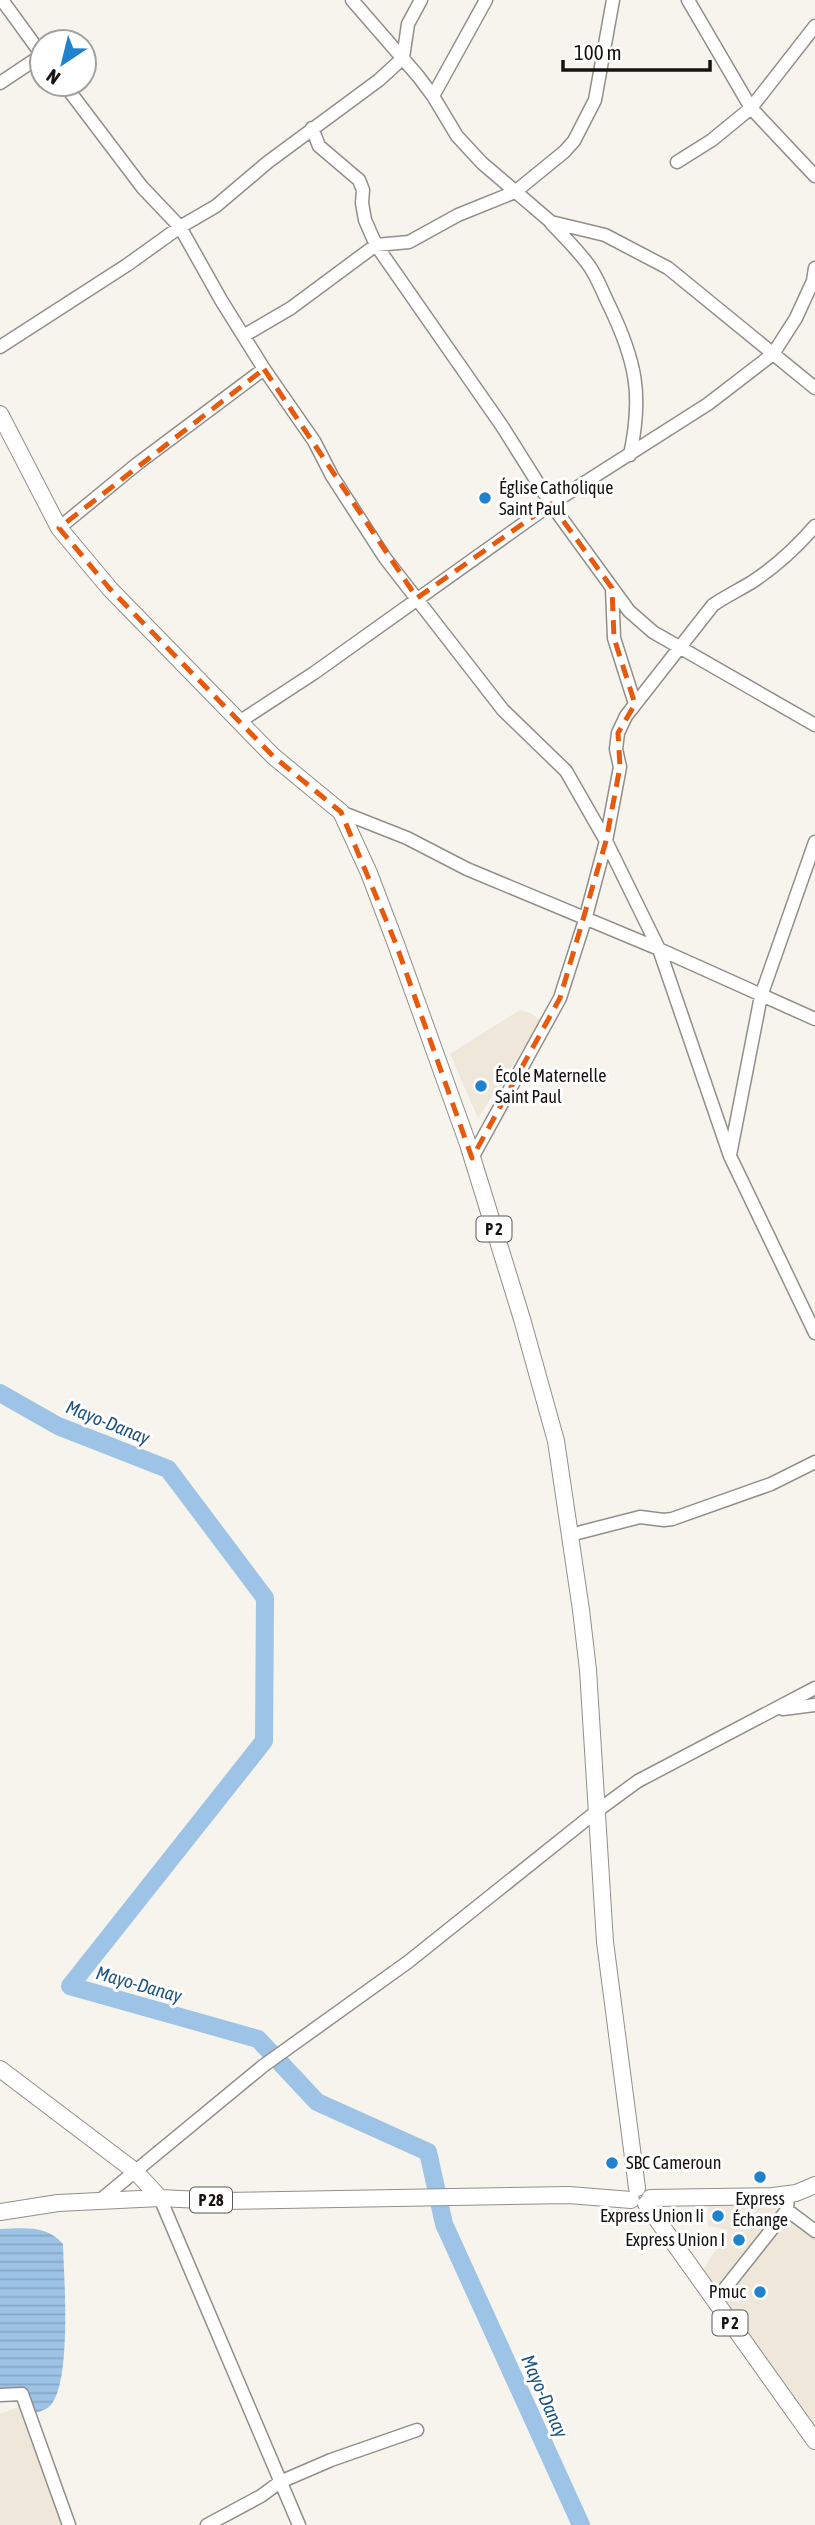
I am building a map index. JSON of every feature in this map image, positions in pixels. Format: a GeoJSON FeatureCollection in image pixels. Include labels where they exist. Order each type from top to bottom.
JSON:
{"type":"FeatureCollection","features":[{"type":"Feature","properties":{"kind":"main road","name":"P 2"},"geometry":{"type":"LineString","coordinates":[[0,414],[59,528],[110,589],[239,722],[273,756],[341,812],[369,873],[472,1157],[556,1441],[588,1670],[605,1942],[641,2197],[815,2441]]}},
{"type":"Feature","properties":{"kind":"main road"},"geometry":{"type":"LineString","coordinates":[[0,2069],[136,2172],[160,2198]]}},
{"type":"Feature","properties":{"kind":"main road","name":"P 28"},"geometry":{"type":"LineString","coordinates":[[0,2212],[58,2203],[160,2198],[221,2201],[569,2195],[787,2202],[814,2186]]}},
{"type":"Feature","properties":{"kind":"street"},"geometry":{"type":"LineString","coordinates":[[2,0],[28,36]]}},
{"type":"Feature","properties":{"kind":"street"},"geometry":{"type":"LineString","coordinates":[[352,0],[404,58],[433,96],[457,136],[482,163],[551,222],[590,267],[635,371],[637,410],[630,456]]}},
{"type":"Feature","properties":{"kind":"street"},"geometry":{"type":"LineString","coordinates":[[0,347],[216,206],[312,128],[379,80],[404,58],[408,24],[421,0]]}},
{"type":"Feature","properties":{"kind":"street"},"geometry":{"type":"LineString","coordinates":[[433,96],[486,0]]}},
{"type":"Feature","properties":{"kind":"street"},"geometry":{"type":"LineString","coordinates":[[245,335],[290,308],[376,245],[409,242],[458,215],[515,192],[564,152],[595,100],[614,0]]}},
{"type":"Feature","properties":{"kind":"street"},"geometry":{"type":"LineString","coordinates":[[688,0],[751,108],[815,176]]}},
{"type":"Feature","properties":{"kind":"street"},"geometry":{"type":"LineString","coordinates":[[677,162],[712,140],[751,108],[815,26]]}},
{"type":"Feature","properties":{"kind":"street"},"geometry":{"type":"LineString","coordinates":[[0,83],[28,64]]}},
{"type":"Feature","properties":{"kind":"street"},"geometry":{"type":"LineString","coordinates":[[75,98],[142,187],[180,227],[221,300],[314,441],[332,476],[378,547],[503,710],[566,771],[606,841],[659,949],[730,1156],[815,1333]]}},
{"type":"Feature","properties":{"kind":"street"},"geometry":{"type":"LineString","coordinates":[[312,128],[319,146],[359,180],[363,190],[365,220],[376,245],[502,426],[551,504],[638,620],[678,647],[815,725]]}},
{"type":"Feature","properties":{"kind":"street"},"geometry":{"type":"LineString","coordinates":[[551,222],[605,235],[668,268],[815,388]]}},
{"type":"Feature","properties":{"kind":"street"},"geometry":{"type":"LineString","coordinates":[[239,722],[314,673],[551,504],[708,404],[773,354],[796,318],[813,281],[815,268]]}},
{"type":"Feature","properties":{"kind":"street"},"geometry":{"type":"LineString","coordinates":[[59,528],[137,464],[264,369]]}},
{"type":"Feature","properties":{"kind":"street"},"geometry":{"type":"LineString","coordinates":[[472,1157],[560,998],[606,841],[620,767],[616,750],[618,733],[635,704],[713,605],[783,559],[815,526]]}},
{"type":"Feature","properties":{"kind":"street"},"geometry":{"type":"LineString","coordinates":[[612,587],[614,638],[635,704]]}},
{"type":"Feature","properties":{"kind":"street"},"geometry":{"type":"LineString","coordinates":[[341,812],[407,838],[467,869],[659,949],[815,1019]]}},
{"type":"Feature","properties":{"kind":"street"},"geometry":{"type":"LineString","coordinates":[[730,1156],[761,996],[815,842]]}},
{"type":"Feature","properties":{"kind":"street"},"geometry":{"type":"LineString","coordinates":[[570,1535],[640,1517],[672,1519],[771,1484],[815,1462]]}},
{"type":"Feature","properties":{"kind":"street"},"geometry":{"type":"LineString","coordinates":[[97,2203],[263,2066],[408,1962],[597,1811],[656,1770],[815,1688]]}},
{"type":"Feature","properties":{"kind":"street"},"geometry":{"type":"LineString","coordinates":[[772,1710],[815,1705]]}},
{"type":"Feature","properties":{"kind":"street"},"geometry":{"type":"LineString","coordinates":[[160,2198],[299,2525]]}},
{"type":"Feature","properties":{"kind":"street"},"geometry":{"type":"LineString","coordinates":[[715,2301],[787,2202],[815,2231]]}},
{"type":"Feature","properties":{"kind":"street"},"geometry":{"type":"LineString","coordinates":[[0,2395],[22,2394],[69,2525]]}},
{"type":"Feature","properties":{"kind":"street"},"geometry":{"type":"LineString","coordinates":[[207,2525],[281,2482],[331,2460],[416,2430]]}},
{"type":"Feature","properties":{"kind":"highlighted area"},"geometry":{"type":"Polygon","coordinates":[[[264,369],[417,598],[551,504],[612,588],[614,638],[635,704],[618,733],[620,767],[606,841],[560,998],[472,1158],[396,944],[341,812],[273,756],[110,589],[59,528],[264,369]]]}},
{"type":"Feature","properties":{"kind":"shaded area","name":"École Maternelle Saint Paul"},"geometry":{"type":"Polygon","coordinates":[[[520,1010],[541,1021],[478,1118],[450,1054],[520,1010]]]}},
{"type":"Feature","properties":{"kind":"shaded area"},"geometry":{"type":"Polygon","coordinates":[[[709,2204],[775,2207],[815,2235],[815,2431],[703,2270],[728,2230],[708,2226],[709,2204]]]}},
{"type":"Feature","properties":{"kind":"shaded area"},"geometry":{"type":"Polygon","coordinates":[[[21,2406],[64,2525],[0,2525],[0,2414],[21,2406]]]}},
{"type":"Feature","properties":{"kind":"water"},"geometry":{"type":"Polygon","coordinates":[[[27,2228],[43,2231],[63,2244],[65,2329],[61,2376],[57,2394],[50,2406],[30,2414],[23,2393],[0,2394],[0,2229],[27,2228]]]}},
{"type":"Feature","properties":{"kind":"waterway","name":"Mayo-Danay"},"geometry":{"type":"LineString","coordinates":[[0,1393],[58,1426],[168,1469],[265,1598],[264,1741],[70,1986],[258,2039],[317,2102],[428,2152],[444,2224],[581,2525]]}},
{"type":"Feature","properties":{"kind":"place","name":"Église Catholique Saint Paul"},"geometry":{"type":"Point","coordinates":[485,498]}},
{"type":"Feature","properties":{"kind":"place","name":"École Maternelle Saint Paul"},"geometry":{"type":"Point","coordinates":[481,1086]}},
{"type":"Feature","properties":{"kind":"place","name":"SBC Cameroun"},"geometry":{"type":"Point","coordinates":[612,2163]}},
{"type":"Feature","properties":{"kind":"place","name":"Express Échange"},"geometry":{"type":"Point","coordinates":[760,2177]}},
{"type":"Feature","properties":{"kind":"place","name":"Express Union Ii"},"geometry":{"type":"Point","coordinates":[718,2216]}},
{"type":"Feature","properties":{"kind":"place","name":"Express Union I"},"geometry":{"type":"Point","coordinates":[739,2240]}},
{"type":"Feature","properties":{"kind":"place","name":"Pmuc"},"geometry":{"type":"Point","coordinates":[760,2292]}}]}
